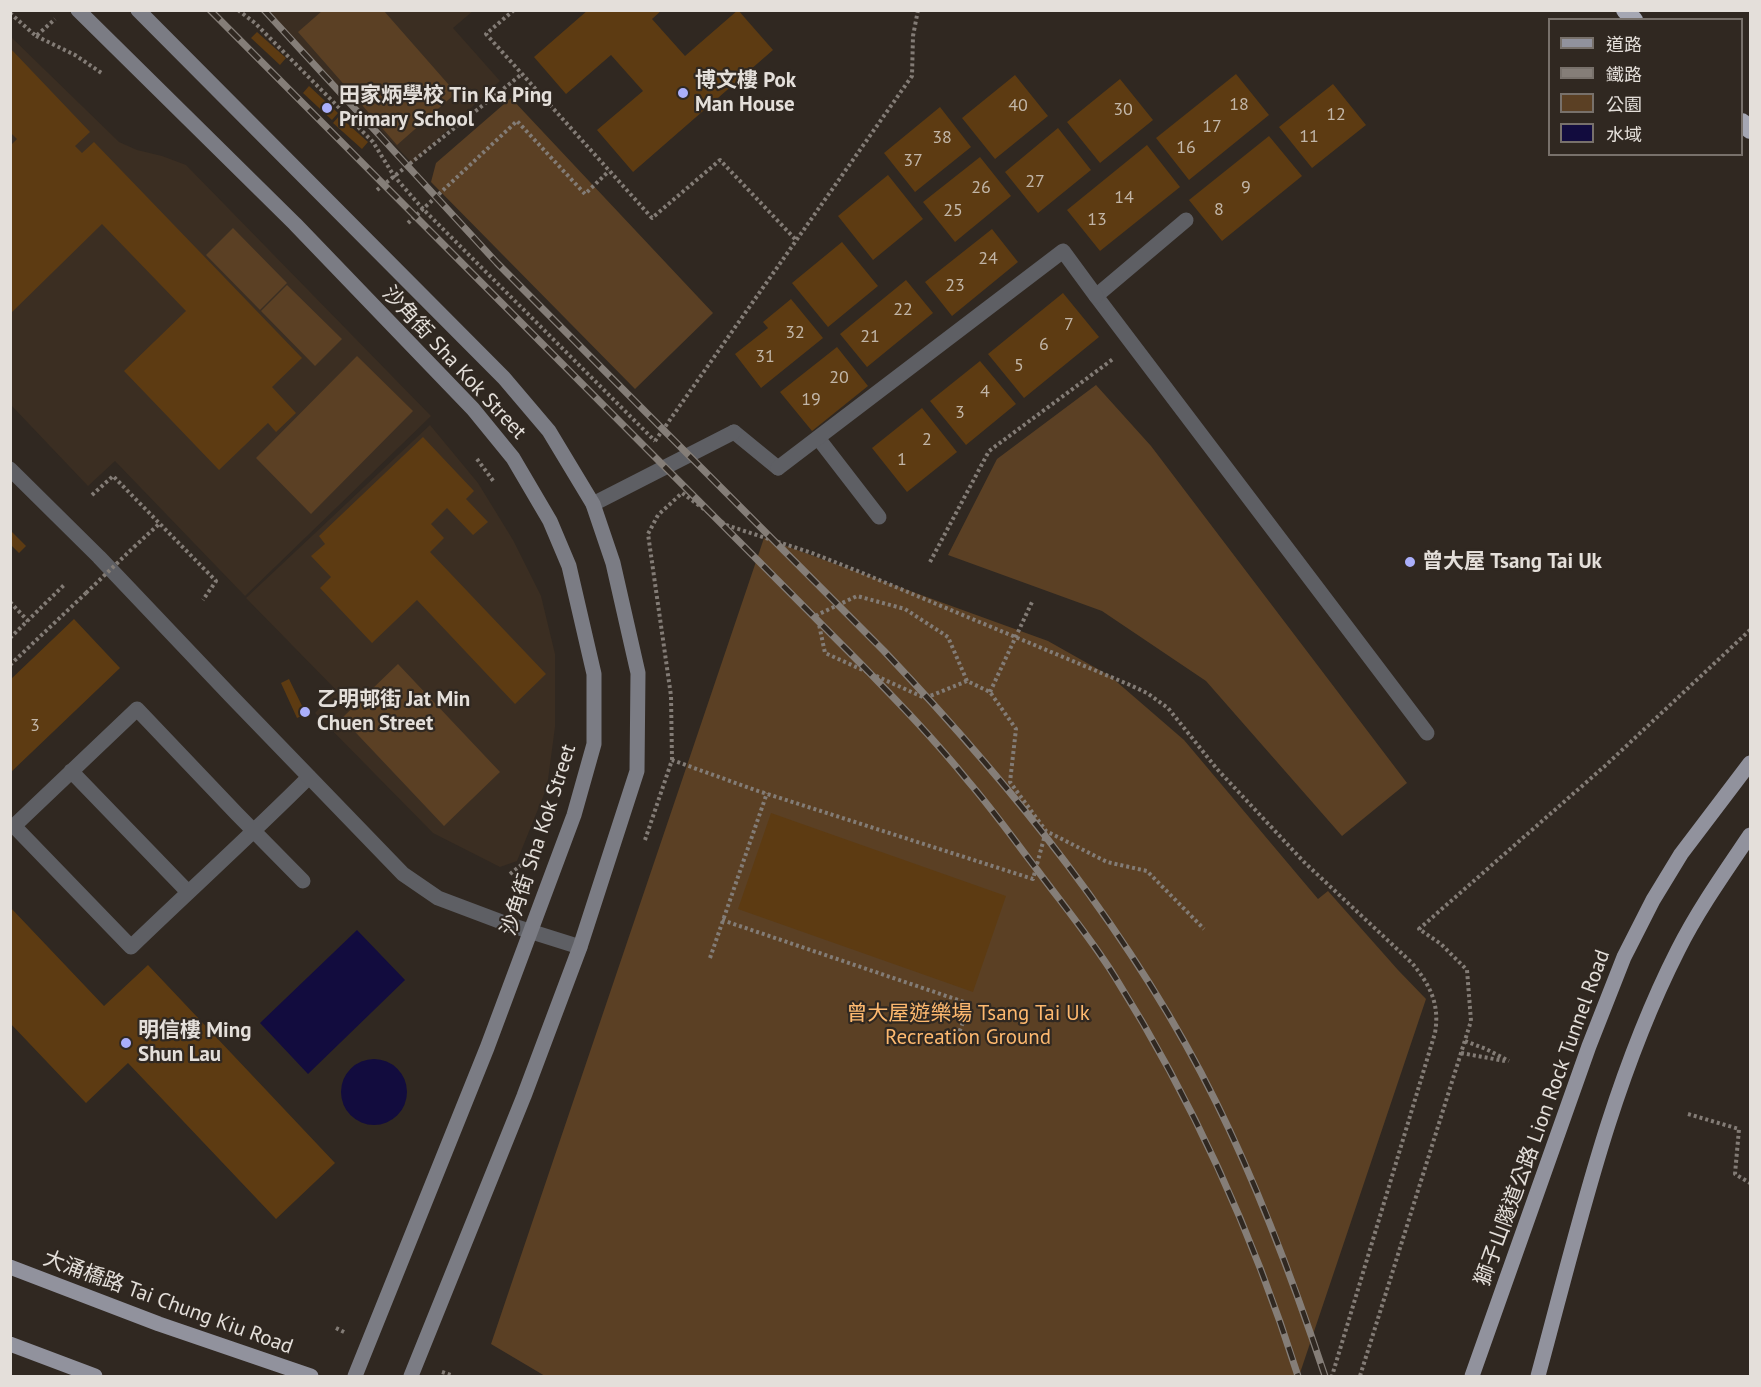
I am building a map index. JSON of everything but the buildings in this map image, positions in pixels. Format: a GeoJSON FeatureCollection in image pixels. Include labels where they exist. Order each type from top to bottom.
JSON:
{"type":"FeatureCollection","features":[{"type":"Feature","properties":{"kind":"main road","name":"沙角街 Sha Kok Street"},"geometry":{"type":"LineString","coordinates":[[78,10],[295,224],[473,409],[513,458],[550,520],[569,566],[594,674],[594,744],[574,815],[487,1048],[355,1377]]}},
{"type":"Feature","properties":{"kind":"main road","name":"沙角街 Sha Kok Street"},"geometry":{"type":"LineString","coordinates":[[138,10],[504,378],[549,431],[593,504],[613,563],[638,673],[636,771],[580,947],[524,1096],[411,1377]]}},
{"type":"Feature","properties":{"kind":"main road","name":"獅子山隧道公路 Lion Rock Tunnel Road"},"geometry":{"type":"LineString","coordinates":[[1472,1377],[1589,1046],[1624,957],[1653,900],[1682,854],[1750,764]]}},
{"type":"Feature","properties":{"kind":"main road"},"geometry":{"type":"LineString","coordinates":[[1538,1377],[1596,1164],[1645,1021],[1678,949],[1718,882],[1750,835]]}},
{"type":"Feature","properties":{"kind":"main road","name":"大涌橋路 Tai Chung Kiu Road"},"geometry":{"type":"LineString","coordinates":[[10,1267],[159,1324],[311,1377]]}},
{"type":"Feature","properties":{"kind":"main road"},"geometry":{"type":"LineString","coordinates":[[10,1344],[94,1377]]}},
{"type":"Feature","properties":{"kind":"street"},"geometry":{"type":"LineString","coordinates":[[1096,296],[1186,220]]}},
{"type":"Feature","properties":{"kind":"street"},"geometry":{"type":"LineString","coordinates":[[593,504],[734,432],[778,468],[1063,251],[1427,733]]}},
{"type":"Feature","properties":{"kind":"street"},"geometry":{"type":"LineString","coordinates":[[818,438],[879,517]]}},
{"type":"Feature","properties":{"kind":"street"},"geometry":{"type":"LineString","coordinates":[[10,469],[99,557],[403,874],[438,898],[580,947]]}},
{"type":"Feature","properties":{"kind":"street"},"geometry":{"type":"LineString","coordinates":[[303,881],[254,830],[137,709],[14,826],[130,947],[254,830],[309,777]]}},
{"type":"Feature","properties":{"kind":"street"},"geometry":{"type":"LineString","coordinates":[[71,771],[188,892]]}},
{"type":"Feature","properties":{"kind":"path"},"geometry":{"type":"LineString","coordinates":[[238,10],[255,24],[373,142],[394,176],[423,209],[655,441],[912,76],[912,44],[918,10]]}},
{"type":"Feature","properties":{"kind":"path"},"geometry":{"type":"LineString","coordinates":[[514,10],[486,34],[652,218],[720,160],[796,240]]}},
{"type":"Feature","properties":{"kind":"path"},"geometry":{"type":"LineString","coordinates":[[10,12],[36,36],[75,55],[112,80]]}},
{"type":"Feature","properties":{"kind":"path"},"geometry":{"type":"LineString","coordinates":[[36,36],[57,17]]}},
{"type":"Feature","properties":{"kind":"path"},"geometry":{"type":"LineString","coordinates":[[376,190],[522,74]]}},
{"type":"Feature","properties":{"kind":"path"},"geometry":{"type":"LineString","coordinates":[[408,223],[517,121],[585,194],[609,171]]}},
{"type":"Feature","properties":{"kind":"path"},"geometry":{"type":"LineString","coordinates":[[930,562],[989,451],[1133,344]]}},
{"type":"Feature","properties":{"kind":"path"},"geometry":{"type":"LineString","coordinates":[[471,450],[497,486]]}},
{"type":"Feature","properties":{"kind":"path"},"geometry":{"type":"LineString","coordinates":[[92,495],[113,476],[216,581],[203,600]]}},
{"type":"Feature","properties":{"kind":"path"},"geometry":{"type":"LineString","coordinates":[[645,840],[672,760],[671,696],[648,534],[658,515],[682,492],[726,525],[812,553],[1130,685],[1159,701],[1175,716],[1217,769],[1293,850],[1402,953],[1430,988],[1436,1009],[1435,1034],[1332,1377]]}},
{"type":"Feature","properties":{"kind":"path"},"geometry":{"type":"LineString","coordinates":[[10,665],[159,524]]}},
{"type":"Feature","properties":{"kind":"path"},"geometry":{"type":"LineString","coordinates":[[10,638],[65,584]]}},
{"type":"Feature","properties":{"kind":"path"},"geometry":{"type":"LineString","coordinates":[[967,681],[925,698],[825,653],[817,615],[857,596],[905,609],[948,637],[967,681],[990,692],[1016,729],[1010,782],[1046,831],[1107,861],[1147,871],[1204,929]]}},
{"type":"Feature","properties":{"kind":"path"},"geometry":{"type":"LineString","coordinates":[[10,602],[28,621]]}},
{"type":"Feature","properties":{"kind":"path"},"geometry":{"type":"LineString","coordinates":[[990,692],[1032,602]]}},
{"type":"Feature","properties":{"kind":"path"},"geometry":{"type":"LineString","coordinates":[[1360,1377],[1471,1021],[1467,970],[1441,944],[1419,930],[1605,765],[1750,630]]}},
{"type":"Feature","properties":{"kind":"path"},"geometry":{"type":"LineString","coordinates":[[672,760],[1033,879],[1046,831]]}},
{"type":"Feature","properties":{"kind":"path"},"geometry":{"type":"LineString","coordinates":[[710,958],[767,793]]}},
{"type":"Feature","properties":{"kind":"path"},"geometry":{"type":"LineString","coordinates":[[510,874],[532,856]]}},
{"type":"Feature","properties":{"kind":"path"},"geometry":{"type":"LineString","coordinates":[[722,920],[970,1004],[955,1043]]}},
{"type":"Feature","properties":{"kind":"path"},"geometry":{"type":"LineString","coordinates":[[1461,1053],[1509,1061],[1465,1041]]}},
{"type":"Feature","properties":{"kind":"path"},"geometry":{"type":"LineString","coordinates":[[1688,1114],[1739,1129],[1735,1174],[1750,1183]]}},
{"type":"Feature","properties":{"kind":"path"},"geometry":{"type":"LineString","coordinates":[[336,1328],[347,1334]]}},
{"type":"Feature","properties":{"kind":"path"},"geometry":{"type":"LineString","coordinates":[[442,1372],[451,1375]]}},
{"type":"Feature","properties":{"kind":"shaded area"},"geometry":{"type":"Polygon","coordinates":[[[267,11],[473,11],[453,28],[500,81],[412,163],[267,11]]]}},
{"type":"Feature","properties":{"kind":"shaded area"},"geometry":{"type":"Polygon","coordinates":[[[10,36],[119,142],[186,165],[431,416],[245,596],[115,461],[88,486],[11,405],[10,36]]]}},
{"type":"Feature","properties":{"kind":"shaded area"},"geometry":{"type":"Polygon","coordinates":[[[430,425],[478,483],[513,540],[541,596],[555,654],[555,727],[547,787],[517,861],[500,867],[433,833],[315,713],[337,691],[246,598],[430,425]]]}},
{"type":"Feature","properties":{"kind":"green space"},"geometry":{"type":"Polygon","coordinates":[[[322,11],[384,11],[456,93],[397,145],[298,32],[322,11]]]}},
{"type":"Feature","properties":{"kind":"green space"},"geometry":{"type":"Polygon","coordinates":[[[511,98],[713,313],[635,389],[431,182],[436,163],[511,98]]]}},
{"type":"Feature","properties":{"kind":"green space"},"geometry":{"type":"Polygon","coordinates":[[[233,228],[287,283],[260,310],[206,255],[233,228]]]}},
{"type":"Feature","properties":{"kind":"green space"},"geometry":{"type":"Polygon","coordinates":[[[287,285],[342,339],[315,366],[261,311],[287,285]]]}},
{"type":"Feature","properties":{"kind":"green space"},"geometry":{"type":"Polygon","coordinates":[[[357,356],[413,411],[311,514],[256,458],[357,356]]]}},
{"type":"Feature","properties":{"kind":"green space"},"geometry":{"type":"Polygon","coordinates":[[[1096,385],[1151,446],[1407,783],[1342,836],[1206,681],[1102,611],[948,555],[997,459],[1096,385]]]}},
{"type":"Feature","properties":{"kind":"green space","name":"曾大屋遊樂場 Tsang Tai Uk Recreation Ground"},"geometry":{"type":"Polygon","coordinates":[[[764,538],[1048,641],[1110,676],[1184,740],[1318,899],[1328,891],[1426,999],[1299,1376],[545,1376],[491,1344],[764,538]]]}},
{"type":"Feature","properties":{"kind":"green space"},"geometry":{"type":"Polygon","coordinates":[[[398,664],[500,772],[444,826],[342,718],[398,664]]]}},
{"type":"Feature","properties":{"kind":"water"},"geometry":{"type":"Polygon","coordinates":[[[357,930],[405,980],[308,1074],[260,1023],[357,930]]]}},
{"type":"Feature","properties":{"kind":"water"},"geometry":{"type":"Polygon","coordinates":[[[374,1059],[386,1062],[397,1069],[404,1080],[407,1092],[404,1104],[397,1115],[386,1122],[374,1125],[362,1122],[351,1115],[344,1104],[341,1092],[344,1080],[351,1069],[362,1062],[374,1059]]]}},
{"type":"Feature","properties":{"kind":"railway"},"geometry":{"type":"LineString","coordinates":[[210,10],[861,664],[929,736],[986,803],[1097,950],[1170,1072],[1196,1121],[1241,1221],[1262,1272],[1298,1376]]}},
{"type":"Feature","properties":{"kind":"railway"},"geometry":{"type":"LineString","coordinates":[[264,10],[497,263],[884,651],[932,702],[1067,864],[1147,980],[1216,1102],[1275,1237],[1325,1376]]}},
{"type":"Feature","properties":{"kind":"place","name":"博文樓 Pok Man House"},"geometry":{"type":"Point","coordinates":[683,93]}},
{"type":"Feature","properties":{"kind":"place","name":"田家炳學校 Tin Ka Ping Primary School"},"geometry":{"type":"Point","coordinates":[327,108]}},
{"type":"Feature","properties":{"kind":"place","name":"曾大屋 Tsang Tai Uk"},"geometry":{"type":"Point","coordinates":[1410,562]}},
{"type":"Feature","properties":{"kind":"place","name":"乙明邨街 Jat Min Chuen Street"},"geometry":{"type":"Point","coordinates":[305,712]}},
{"type":"Feature","properties":{"kind":"place","name":"明信樓 Ming Shun Lau"},"geometry":{"type":"Point","coordinates":[126,1043]}}]}
